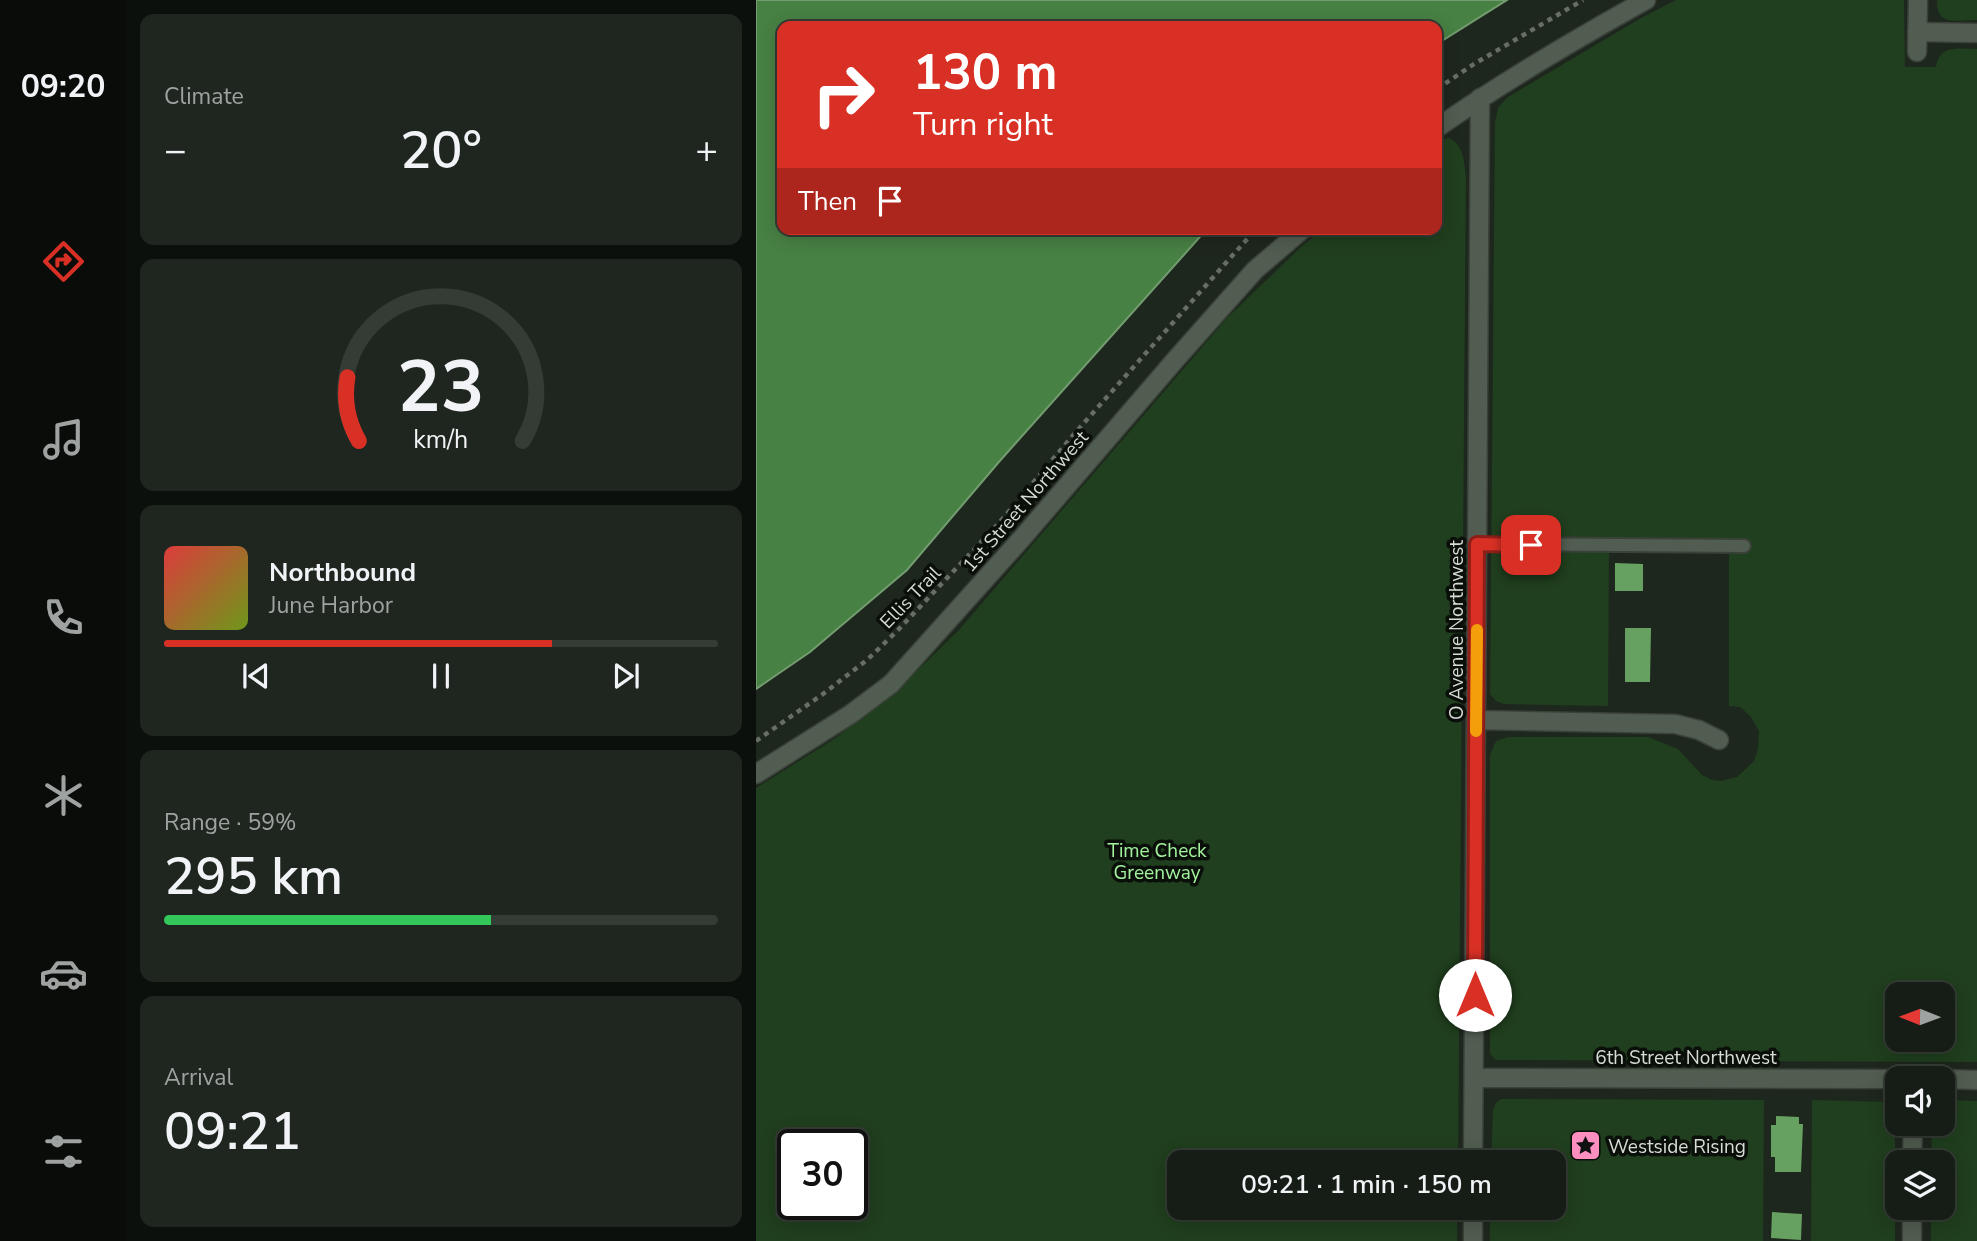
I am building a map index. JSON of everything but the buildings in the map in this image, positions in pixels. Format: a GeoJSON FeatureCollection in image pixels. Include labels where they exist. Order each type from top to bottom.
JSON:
{"type":"FeatureCollection","features":[{"type":"Feature","properties":{"kind":"street"},"geometry":{"type":"LineString","coordinates":[[1442,125],[1564,46],[1646,0]]}},
{"type":"Feature","properties":{"kind":"street"},"geometry":{"type":"LineString","coordinates":[[1917,52],[1918,0]]}},
{"type":"Feature","properties":{"kind":"street"},"geometry":{"type":"LineString","coordinates":[[1917,32],[1977,33]]}},
{"type":"Feature","properties":{"kind":"street","name":"O Avenue Northwest"},"geometry":{"type":"LineString","coordinates":[[1473,1150],[1480,98]]}},
{"type":"Feature","properties":{"kind":"street","name":"1st Street Northwest"},"geometry":{"type":"LineString","coordinates":[[756,774],[851,714],[891,684],[1246,280],[1296,235]]}},
{"type":"Feature","properties":{"kind":"street"},"geometry":{"type":"LineString","coordinates":[[1476,720],[1675,724],[1699,730],[1719,740]]}},
{"type":"Feature","properties":{"kind":"street","name":"6th Street Northwest"},"geometry":{"type":"LineString","coordinates":[[1474,1077],[1885,1079]]}},
{"type":"Feature","properties":{"kind":"street"},"geometry":{"type":"LineString","coordinates":[[1955,1079],[1977,1080]]}},
{"type":"Feature","properties":{"kind":"street"},"geometry":{"type":"LineString","coordinates":[[1473,1220],[1473,1241]]}},
{"type":"Feature","properties":{"kind":"street"},"geometry":{"type":"LineString","coordinates":[[1912,1220],[1912,1241]]}},
{"type":"Feature","properties":{"kind":"lane"},"geometry":{"type":"LineString","coordinates":[[1477,544],[1744,546]]}},
{"type":"Feature","properties":{"kind":"path"},"geometry":{"type":"LineString","coordinates":[[1442,86],[1583,0]]}},
{"type":"Feature","properties":{"kind":"path","name":"Ellis Trail"},"geometry":{"type":"LineString","coordinates":[[756,741],[867,660],[898,630],[999,523],[1074,433],[1251,235]]}},
{"type":"Feature","properties":{"kind":"green space"},"geometry":{"type":"Polygon","coordinates":[[[1676,0],[1904,0],[1905,67],[1936,67],[1946,51],[1977,49],[1977,1062],[1496,1060],[1490,1054],[1490,755],[1496,741],[1508,737],[1648,737],[1678,749],[1702,775],[1721,781],[1737,777],[1754,761],[1759,731],[1751,717],[1740,707],[1729,706],[1729,552],[1609,551],[1608,706],[1504,704],[1496,701],[1490,694],[1495,122],[1498,108],[1508,97],[1676,0]]]}},
{"type":"Feature","properties":{"kind":"green space"},"geometry":{"type":"Polygon","coordinates":[[[1937,0],[1977,0],[1977,20],[1956,21],[1944,18],[1940,15],[1937,0]]]}},
{"type":"Feature","properties":{"kind":"green space","name":"Time Check Greenway"},"geometry":{"type":"Polygon","coordinates":[[[1450,138],[1455,142],[1462,155],[1466,177],[1458,1150],[1167,1150],[1167,1220],[1457,1220],[1457,1241],[756,1241],[756,788],[834,739],[898,689],[959,630],[1228,317],[1316,235],[1442,235],[1442,140],[1450,138]]]}},
{"type":"Feature","properties":{"kind":"green space"},"geometry":{"type":"Polygon","coordinates":[[[1501,1099],[1764,1100],[1763,1241],[1490,1241],[1490,1220],[1566,1220],[1566,1150],[1491,1150],[1493,1110],[1501,1099]]]}},
{"type":"Feature","properties":{"kind":"green space"},"geometry":{"type":"Polygon","coordinates":[[[1812,1100],[1885,1102],[1885,1136],[1895,1136],[1895,1150],[1885,1150],[1885,1220],[1895,1220],[1895,1241],[1811,1241],[1812,1100]]]}},
{"type":"Feature","properties":{"kind":"green space"},"geometry":{"type":"Polygon","coordinates":[[[1955,1100],[1977,1101],[1977,1241],[1931,1241],[1931,1220],[1955,1220],[1955,1150],[1931,1150],[1932,1136],[1955,1136],[1955,1100]]]}},
{"type":"Feature","properties":{"kind":"shaded area"},"geometry":{"type":"Polygon","coordinates":[[[756,0],[1507,0],[1442,41],[1442,21],[777,21],[777,235],[1202,235],[998,463],[907,570],[810,652],[756,689],[756,0]]]}},
{"type":"Feature","properties":{"kind":"slow traffic"},"geometry":{"type":"LineString","coordinates":[[1476,731],[1477,630]]}},
{"type":"Feature","properties":{"kind":"place","name":"Westside Rising"},"geometry":{"type":"Point","coordinates":[1585,1146]}},
{"type":"Feature","properties":{"kind":"route"},"geometry":{"type":"LineString","coordinates":[[1475,995],[1477,544],[1531,545]]}}]}
